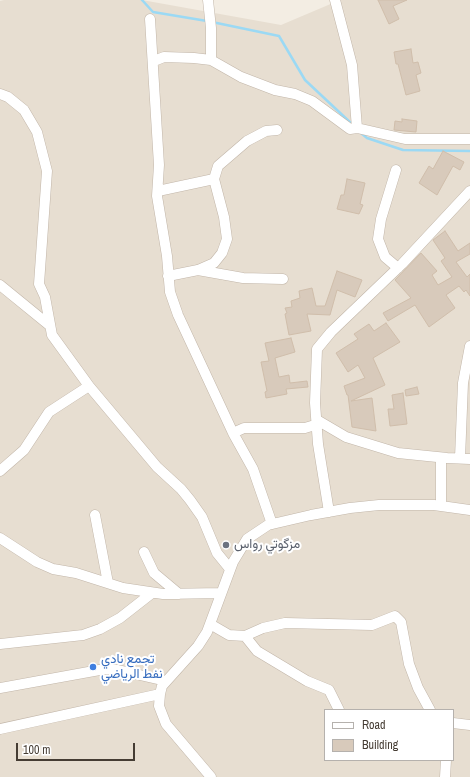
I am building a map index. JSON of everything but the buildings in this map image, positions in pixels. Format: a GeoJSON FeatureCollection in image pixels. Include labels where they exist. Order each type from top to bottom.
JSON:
{"type":"FeatureCollection","features":[{"type":"Feature","properties":{"kind":"street"},"geometry":{"type":"LineString","coordinates":[[208,0],[211,28],[211,60]]}},
{"type":"Feature","properties":{"kind":"street"},"geometry":{"type":"LineString","coordinates":[[335,0],[352,65],[357,128]]}},
{"type":"Feature","properties":{"kind":"street"},"geometry":{"type":"LineString","coordinates":[[150,19],[154,61],[159,164],[158,191],[170,292],[178,316],[233,433],[253,469],[272,524]]}},
{"type":"Feature","properties":{"kind":"street"},"geometry":{"type":"LineString","coordinates":[[154,61],[164,57],[211,60],[241,77],[275,90],[295,94],[312,101],[350,129],[357,128],[405,139],[470,139]]}},
{"type":"Feature","properties":{"kind":"street"},"geometry":{"type":"LineString","coordinates":[[0,94],[8,97],[24,110],[37,132],[47,171],[39,284],[45,297],[52,335],[89,386],[157,467],[186,494],[202,517],[217,553],[230,569]]}},
{"type":"Feature","properties":{"kind":"street"},"geometry":{"type":"LineString","coordinates":[[168,276],[198,270],[214,263],[222,253],[227,239],[224,217],[214,179],[218,166],[247,141],[266,131],[278,130]]}},
{"type":"Feature","properties":{"kind":"street"},"geometry":{"type":"LineString","coordinates":[[396,170],[381,219],[378,239],[385,257],[398,268]]}},
{"type":"Feature","properties":{"kind":"street"},"geometry":{"type":"LineString","coordinates":[[158,191],[214,179]]}},
{"type":"Feature","properties":{"kind":"street"},"geometry":{"type":"LineString","coordinates":[[329,512],[318,444],[315,403],[317,349],[331,332],[398,268],[469,195]]}},
{"type":"Feature","properties":{"kind":"street"},"geometry":{"type":"LineString","coordinates":[[198,270],[243,278],[283,279]]}},
{"type":"Feature","properties":{"kind":"street"},"geometry":{"type":"LineString","coordinates":[[0,285],[49,325]]}},
{"type":"Feature","properties":{"kind":"street"},"geometry":{"type":"LineString","coordinates":[[317,422],[346,436],[398,453],[441,458],[465,458],[463,383],[470,348]]}},
{"type":"Feature","properties":{"kind":"street"},"geometry":{"type":"LineString","coordinates":[[0,471],[24,450],[49,412],[89,386]]}},
{"type":"Feature","properties":{"kind":"street"},"geometry":{"type":"LineString","coordinates":[[233,433],[244,428],[305,428],[317,422]]}},
{"type":"Feature","properties":{"kind":"street"},"geometry":{"type":"LineString","coordinates":[[441,458],[441,506]]}},
{"type":"Feature","properties":{"kind":"street"},"geometry":{"type":"LineString","coordinates":[[211,777],[166,724],[159,706],[160,694],[162,686],[198,646],[207,632],[230,569],[242,545],[247,539],[259,530],[272,524],[329,512],[379,505],[441,506],[470,510]]}},
{"type":"Feature","properties":{"kind":"street"},"geometry":{"type":"LineString","coordinates":[[95,515],[108,583]]}},
{"type":"Feature","properties":{"kind":"street"},"geometry":{"type":"LineString","coordinates":[[1,541],[37,562],[54,569],[76,573],[123,588],[179,594],[222,593]]}},
{"type":"Feature","properties":{"kind":"street"},"geometry":{"type":"LineString","coordinates":[[144,552],[154,574],[179,594]]}},
{"type":"Feature","properties":{"kind":"street"},"geometry":{"type":"LineString","coordinates":[[0,644],[83,636],[100,630],[120,618],[152,592]]}},
{"type":"Feature","properties":{"kind":"street"},"geometry":{"type":"LineString","coordinates":[[210,624],[229,635],[245,636],[263,628],[285,623],[372,625],[395,616],[402,622],[409,664],[418,688],[429,709]]}},
{"type":"Feature","properties":{"kind":"street"},"geometry":{"type":"LineString","coordinates":[[245,636],[257,651],[307,681],[329,690],[338,709]]}},
{"type":"Feature","properties":{"kind":"street"},"geometry":{"type":"LineString","coordinates":[[0,688],[106,669],[118,670],[166,681]]}},
{"type":"Feature","properties":{"kind":"street"},"geometry":{"type":"LineString","coordinates":[[0,729],[160,694]]}},
{"type":"Feature","properties":{"kind":"street"},"geometry":{"type":"LineString","coordinates":[[454,724],[470,725]]}},
{"type":"Feature","properties":{"kind":"street"},"geometry":{"type":"LineString","coordinates":[[445,777],[446,761]]}},
{"type":"Feature","properties":{"kind":"shaded area"},"geometry":{"type":"Polygon","coordinates":[[[142,0],[281,25],[340,0],[470,0],[470,777],[0,777],[0,1],[142,0]]]}},
{"type":"Feature","properties":{"kind":"waterway"},"geometry":{"type":"LineString","coordinates":[[142,0],[153,12],[207,21]]}},
{"type":"Feature","properties":{"kind":"waterway"},"geometry":{"type":"LineString","coordinates":[[212,22],[279,36],[305,80],[353,125]]}},
{"type":"Feature","properties":{"kind":"waterway"},"geometry":{"type":"LineString","coordinates":[[361,133],[367,138],[403,150],[470,151]]}},
{"type":"Feature","properties":{"kind":"place","name":"مزگوتي رواس"},"geometry":{"type":"Point","coordinates":[226,545]}},
{"type":"Feature","properties":{"kind":"place","name":"تجمع نادي نفط الرياضي"},"geometry":{"type":"Point","coordinates":[93,667]}}]}
